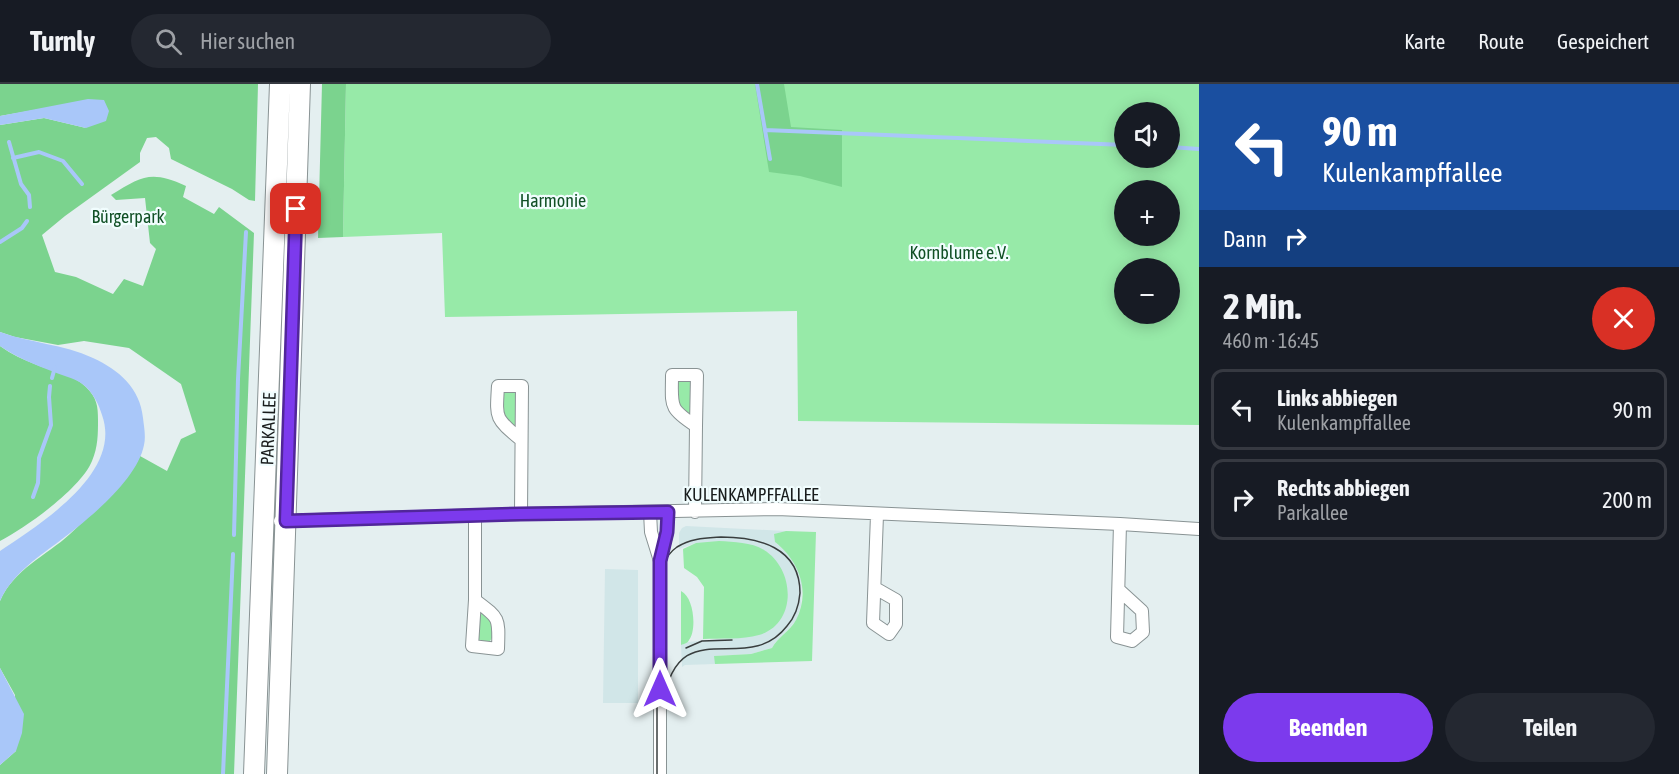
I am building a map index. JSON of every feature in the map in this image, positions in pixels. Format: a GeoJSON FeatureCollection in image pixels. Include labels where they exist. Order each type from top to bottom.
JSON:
{"type":"FeatureCollection","features":[{"type":"Feature","properties":{"kind":"main road","name":"PARKALLEE"},"geometry":{"type":"LineString","coordinates":[[254,774],[280,84]]}},
{"type":"Feature","properties":{"kind":"main road","name":"PARKALLEE"},"geometry":{"type":"LineString","coordinates":[[277,774],[300,84]]}},
{"type":"Feature","properties":{"kind":"street"},"geometry":{"type":"LineString","coordinates":[[695,512],[696,426]]}},
{"type":"Feature","properties":{"kind":"street"},"geometry":{"type":"LineString","coordinates":[[520,439],[520,514]]}},
{"type":"Feature","properties":{"kind":"street","name":"KULENKAMPFFALLEE"},"geometry":{"type":"LineString","coordinates":[[264,520],[777,509],[1199,529]]}},
{"type":"Feature","properties":{"kind":"street"},"geometry":{"type":"LineString","coordinates":[[651,512],[651,532],[660,561]]}},
{"type":"Feature","properties":{"kind":"street"},"geometry":{"type":"LineString","coordinates":[[660,774],[660,561],[667,532],[668,512]]}},
{"type":"Feature","properties":{"kind":"street"},"geometry":{"type":"LineString","coordinates":[[475,515],[475,600]]}},
{"type":"Feature","properties":{"kind":"street"},"geometry":{"type":"LineString","coordinates":[[875,588],[877,515]]}},
{"type":"Feature","properties":{"kind":"street"},"geometry":{"type":"LineString","coordinates":[[1119,590],[1120,524]]}},
{"type":"Feature","properties":{"kind":"shaded area"},"geometry":{"type":"Polygon","coordinates":[[[686,526],[786,531],[775,534],[775,542],[789,555],[798,569],[802,580],[801,606],[796,621],[772,648],[751,654],[715,656],[715,664],[682,667],[681,645],[688,642],[759,635],[696,543],[679,549],[679,533],[686,526]]]}},
{"type":"Feature","properties":{"kind":"shaded area"},"geometry":{"type":"Polygon","coordinates":[[[605,569],[638,570],[638,703],[603,703],[605,569]]]}},
{"type":"Feature","properties":{"kind":"green space","name":"Bürgerpark"},"geometry":{"type":"Polygon","coordinates":[[[0,84],[258,84],[255,201],[171,159],[169,148],[156,137],[147,138],[140,153],[140,162],[42,235],[55,272],[76,277],[113,294],[124,279],[143,286],[156,249],[150,243],[145,198],[116,200],[111,195],[131,183],[147,177],[174,181],[186,186],[183,197],[214,214],[219,207],[254,233],[234,774],[0,774],[0,765],[16,751],[15,695],[0,668],[0,601],[6,590],[13,580],[31,564],[79,526],[140,456],[167,471],[181,439],[196,432],[181,384],[129,348],[84,341],[58,345],[0,332],[0,125],[44,118],[86,128],[52,107],[0,116],[0,84]]]}},
{"type":"Feature","properties":{"kind":"green space"},"geometry":{"type":"Polygon","coordinates":[[[322,84],[346,84],[343,237],[318,238],[322,84]]]}},
{"type":"Feature","properties":{"kind":"green space"},"geometry":{"type":"Polygon","coordinates":[[[346,84],[1199,84],[1199,425],[798,421],[797,311],[445,317],[442,233],[343,237],[346,84]]]}},
{"type":"Feature","properties":{"kind":"green space"},"geometry":{"type":"Polygon","coordinates":[[[755,84],[784,84],[791,127],[842,130],[842,187],[800,176],[769,172],[755,84]]]}},
{"type":"Feature","properties":{"kind":"green space"},"geometry":{"type":"Polygon","coordinates":[[[0,346],[22,359],[69,376],[90,391],[97,406],[98,435],[92,461],[77,483],[52,506],[0,541],[0,346]]]}},
{"type":"Feature","properties":{"kind":"green space"},"geometry":{"type":"Polygon","coordinates":[[[688,379],[690,381],[690,415],[678,404],[678,380],[688,379]]]}},
{"type":"Feature","properties":{"kind":"green space"},"geometry":{"type":"Polygon","coordinates":[[[509,390],[517,396],[516,425],[514,426],[502,412],[502,396],[509,390]]]}},
{"type":"Feature","properties":{"kind":"green space"},"geometry":{"type":"Polygon","coordinates":[[[786,531],[816,532],[812,661],[715,664],[714,656],[751,654],[772,648],[796,620],[802,598],[800,577],[791,558],[775,542],[774,534],[786,531]]]}},
{"type":"Feature","properties":{"kind":"green space"},"geometry":{"type":"Polygon","coordinates":[[[719,541],[759,547],[774,559],[782,570],[788,595],[786,608],[781,619],[772,629],[752,637],[703,639],[704,587],[697,577],[684,568],[683,549],[696,543],[719,541]]]}},
{"type":"Feature","properties":{"kind":"green space"},"geometry":{"type":"Polygon","coordinates":[[[681,591],[689,600],[693,614],[693,629],[688,641],[681,645],[681,591]]]}},
{"type":"Feature","properties":{"kind":"green space"},"geometry":{"type":"Polygon","coordinates":[[[478,611],[485,614],[493,625],[492,637],[485,643],[479,641],[477,635],[478,611]]]}},
{"type":"Feature","properties":{"kind":"water"},"geometry":{"type":"Polygon","coordinates":[[[88,99],[104,100],[109,111],[106,121],[86,128],[44,118],[0,125],[0,116],[88,99]]]}},
{"type":"Feature","properties":{"kind":"water"},"geometry":{"type":"Polygon","coordinates":[[[0,332],[82,353],[111,368],[127,381],[138,398],[145,438],[139,459],[121,486],[81,524],[24,569],[10,584],[0,601],[0,551],[36,527],[74,495],[90,476],[101,457],[105,436],[102,415],[94,397],[83,384],[33,364],[6,350],[0,346],[0,332]]]}},
{"type":"Feature","properties":{"kind":"water"},"geometry":{"type":"Polygon","coordinates":[[[0,668],[24,714],[22,733],[16,751],[0,765],[0,668]]]}},
{"type":"Feature","properties":{"kind":"waterway"},"geometry":{"type":"LineString","coordinates":[[757,84],[770,159]]}},
{"type":"Feature","properties":{"kind":"waterway"},"geometry":{"type":"LineString","coordinates":[[765,130],[1114,145]]}},
{"type":"Feature","properties":{"kind":"waterway"},"geometry":{"type":"LineString","coordinates":[[9,142],[21,184],[29,195],[30,207]]}},
{"type":"Feature","properties":{"kind":"waterway"},"geometry":{"type":"LineString","coordinates":[[1180,148],[1199,149]]}},
{"type":"Feature","properties":{"kind":"waterway"},"geometry":{"type":"LineString","coordinates":[[13,158],[39,152],[63,161],[82,184]]}},
{"type":"Feature","properties":{"kind":"waterway"},"geometry":{"type":"LineString","coordinates":[[0,242],[22,228],[27,221]]}},
{"type":"Feature","properties":{"kind":"waterway"},"geometry":{"type":"LineString","coordinates":[[234,535],[238,379],[246,232]]}},
{"type":"Feature","properties":{"kind":"waterway"},"geometry":{"type":"LineString","coordinates":[[52,378],[55,367]]}},
{"type":"Feature","properties":{"kind":"waterway"},"geometry":{"type":"LineString","coordinates":[[33,497],[38,483],[39,458],[51,425],[50,386]]}},
{"type":"Feature","properties":{"kind":"waterway"},"geometry":{"type":"LineString","coordinates":[[223,774],[233,554]]}},
{"type":"Feature","properties":{"kind":"tram line"},"geometry":{"type":"LineString","coordinates":[[657,774],[657,586],[666,560],[677,547],[688,542],[721,537],[749,539],[774,548],[785,555],[793,565],[798,577],[800,593],[796,611],[787,626],[771,641],[752,647],[698,651],[683,659],[671,675],[663,704]]}},
{"type":"Feature","properties":{"kind":"tram line"},"geometry":{"type":"LineString","coordinates":[[686,648],[702,641],[732,640]]}},
{"type":"Feature","properties":{"kind":"route"},"geometry":{"type":"LineString","coordinates":[[296,209],[286,521],[668,512],[667,532],[660,561],[660,689]]}},
{"type":"Feature","properties":{"kind":"park label","name":"Harmonie"},"geometry":{"type":"Point","coordinates":[553,200]}},
{"type":"Feature","properties":{"kind":"park label","name":"Kornblume e.V."},"geometry":{"type":"Point","coordinates":[959,252]}}]}
